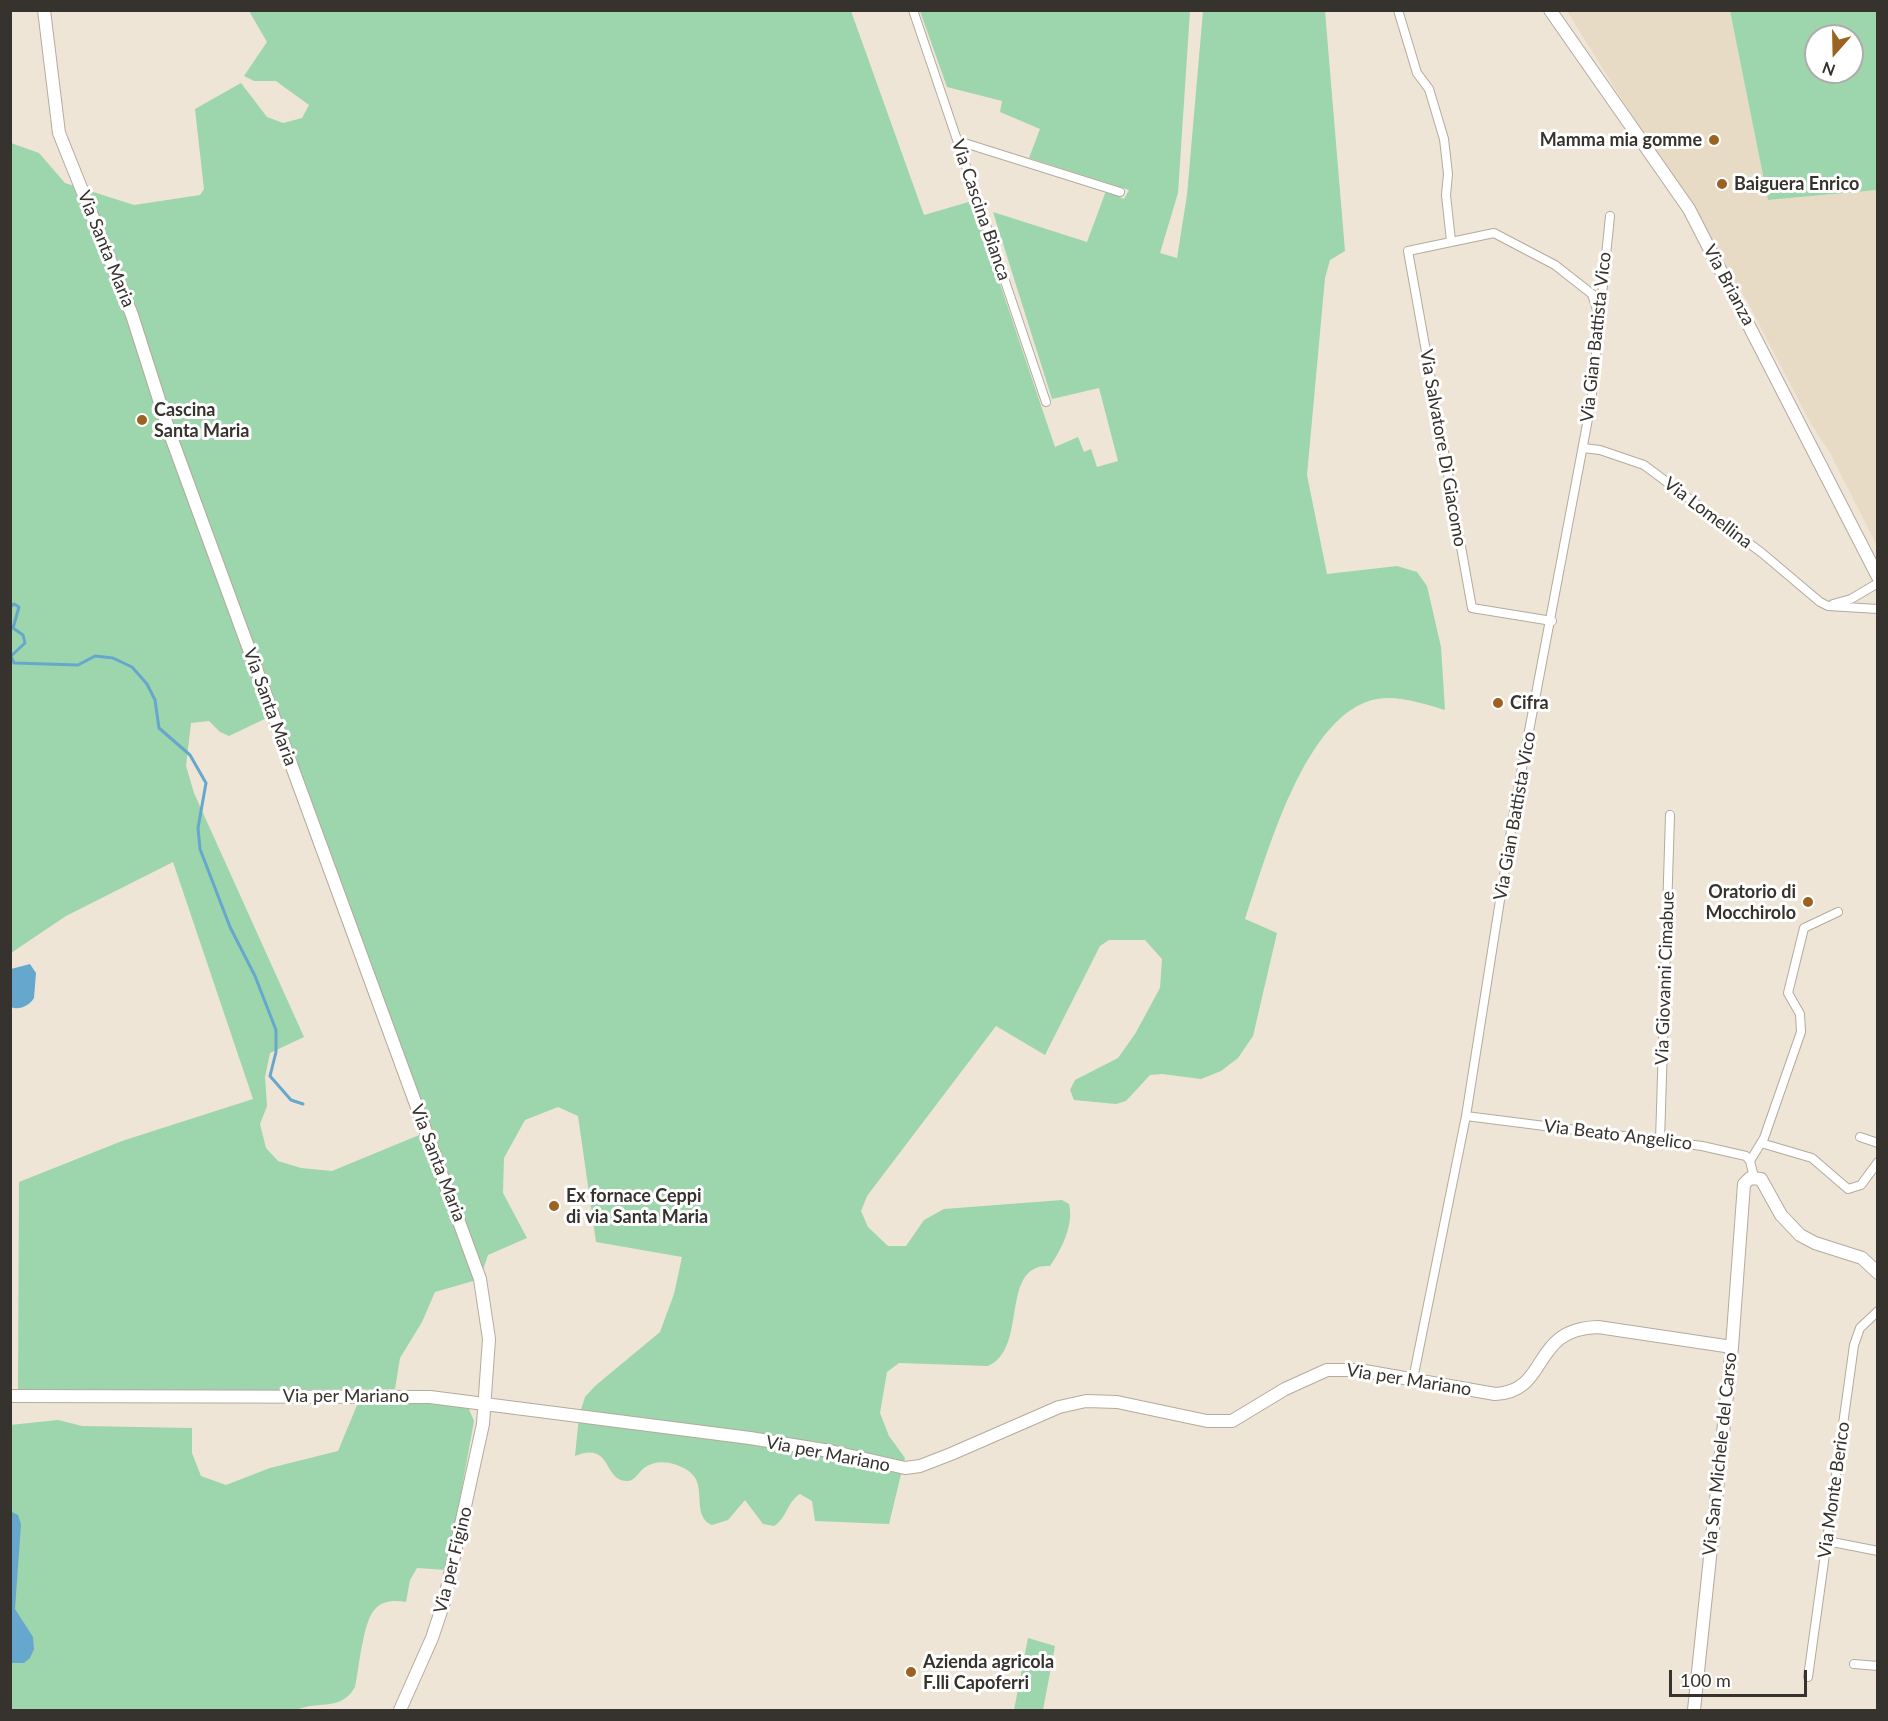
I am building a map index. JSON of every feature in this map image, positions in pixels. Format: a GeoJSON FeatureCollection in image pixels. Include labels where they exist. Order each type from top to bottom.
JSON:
{"type":"FeatureCollection","features":[{"type":"Feature","properties":{"kind":"street","name":"Via Santa Maria"},"geometry":{"type":"LineString","coordinates":[[44,10],[59,133],[132,315],[170,434],[375,999],[463,1228],[480,1279],[488,1318],[489,1339],[485,1403]]}},
{"type":"Feature","properties":{"kind":"street"},"geometry":{"type":"LineString","coordinates":[[1398,10],[1417,73],[1429,89],[1444,139],[1448,174],[1446,195],[1450,241]]}},
{"type":"Feature","properties":{"kind":"street","name":"Via Brianza"},"geometry":{"type":"LineString","coordinates":[[1550,10],[1689,209],[1878,577]]}},
{"type":"Feature","properties":{"kind":"street","name":"Via Cascina Bianca"},"geometry":{"type":"LineString","coordinates":[[914,14],[1046,402]]}},
{"type":"Feature","properties":{"kind":"street"},"geometry":{"type":"LineString","coordinates":[[958,141],[1120,192]]}},
{"type":"Feature","properties":{"kind":"street","name":"Via Gian Battista Vico"},"geometry":{"type":"LineString","coordinates":[[1413,1379],[1466,1116],[1515,805],[1552,621],[1591,403],[1610,216]]}},
{"type":"Feature","properties":{"kind":"street","name":"Via Salvatore Di Giacomo"},"geometry":{"type":"LineString","coordinates":[[1552,621],[1472,608],[1408,251],[1494,233],[1554,265],[1592,294],[1600,317]]}},
{"type":"Feature","properties":{"kind":"street","name":"Via Lomellina"},"geometry":{"type":"LineString","coordinates":[[1583,448],[1600,450],[1644,465],[1762,553],[1820,603]]}},
{"type":"Feature","properties":{"kind":"street"},"geometry":{"type":"LineString","coordinates":[[1820,603],[1833,604],[1851,599],[1878,583]]}},
{"type":"Feature","properties":{"kind":"street"},"geometry":{"type":"LineString","coordinates":[[1820,603],[1828,606],[1878,609]]}},
{"type":"Feature","properties":{"kind":"street","name":"Via Giovanni Cimabue"},"geometry":{"type":"LineString","coordinates":[[1660,1141],[1670,815]]}},
{"type":"Feature","properties":{"kind":"street"},"geometry":{"type":"LineString","coordinates":[[1838,912],[1804,928],[1788,993],[1800,1014],[1802,1032],[1761,1143],[1750,1161],[1754,1178],[1765,1183],[1776,1207],[1800,1235],[1815,1243],[1862,1258],[1878,1273]]}},
{"type":"Feature","properties":{"kind":"street","name":"Via Beato Angelico"},"geometry":{"type":"LineString","coordinates":[[1466,1116],[1660,1141],[1743,1155],[1750,1161]]}},
{"type":"Feature","properties":{"kind":"street"},"geometry":{"type":"LineString","coordinates":[[1860,1137],[1878,1143]]}},
{"type":"Feature","properties":{"kind":"street"},"geometry":{"type":"LineString","coordinates":[[1761,1143],[1812,1158],[1848,1189],[1861,1185],[1878,1162]]}},
{"type":"Feature","properties":{"kind":"street","name":"Via San Michele del Carso"},"geometry":{"type":"LineString","coordinates":[[1694,1710],[1732,1347],[1743,1184],[1754,1178]]}},
{"type":"Feature","properties":{"kind":"street","name":"Via Monte Berico"},"geometry":{"type":"LineString","coordinates":[[1809,1677],[1854,1345],[1860,1328],[1878,1311]]}},
{"type":"Feature","properties":{"kind":"street","name":"Via per Mariano"},"geometry":{"type":"LineString","coordinates":[[10,1396],[430,1397],[750,1438],[830,1451],[905,1468],[920,1466],[1073,1403],[1116,1402],[1207,1421],[1225,1422],[1244,1416],[1285,1389],[1326,1370],[1359,1370],[1495,1394],[1506,1393],[1525,1383],[1558,1338],[1582,1327],[1598,1326],[1732,1347]]}},
{"type":"Feature","properties":{"kind":"street","name":"Via per Figino"},"geometry":{"type":"LineString","coordinates":[[400,1710],[432,1638],[444,1602],[481,1436],[485,1403]]}},
{"type":"Feature","properties":{"kind":"street"},"geometry":{"type":"LineString","coordinates":[[1827,1541],[1878,1551]]}},
{"type":"Feature","properties":{"kind":"street"},"geometry":{"type":"LineString","coordinates":[[1854,1664],[1878,1666]]}},
{"type":"Feature","properties":{"kind":"shaded area"},"geometry":{"type":"Polygon","coordinates":[[[1567,11],[1730,11],[1768,200],[1877,190],[1877,546],[1830,453],[1811,424],[1747,301],[1567,11]]]}},
{"type":"Feature","properties":{"kind":"green space"},"geometry":{"type":"Polygon","coordinates":[[[249,11],[851,11],[924,215],[972,201],[1055,447],[1078,437],[1084,452],[1091,449],[1097,467],[1118,461],[1099,388],[1052,399],[993,212],[1087,242],[1106,191],[1124,199],[1129,190],[1029,158],[1040,129],[1000,112],[1002,101],[947,87],[920,11],[1190,11],[1178,193],[1160,253],[1177,258],[1187,195],[1203,11],[1325,11],[1345,251],[1330,260],[1325,278],[1307,475],[1327,574],[1397,566],[1417,572],[1427,586],[1441,647],[1445,710],[1402,699],[1377,699],[1351,710],[1329,730],[1309,759],[1277,826],[1245,919],[1277,933],[1253,1036],[1238,1058],[1221,1071],[1201,1079],[1162,1074],[1150,1075],[1126,1101],[1116,1104],[1074,1100],[1070,1090],[1075,1080],[1118,1058],[1135,1034],[1160,988],[1162,959],[1145,940],[1109,940],[1100,946],[1045,1055],[996,1026],[867,1196],[861,1211],[868,1227],[888,1246],[906,1246],[924,1220],[944,1209],[1062,1200],[1069,1204],[1070,1212],[1066,1236],[1050,1266],[1041,1266],[1026,1275],[1020,1287],[1007,1346],[999,1358],[988,1366],[899,1363],[887,1372],[880,1413],[889,1436],[905,1458],[889,1524],[815,1521],[812,1501],[800,1494],[774,1526],[763,1524],[745,1500],[728,1520],[712,1525],[702,1515],[696,1479],[686,1469],[674,1464],[655,1463],[644,1468],[636,1477],[626,1481],[614,1475],[601,1457],[595,1453],[575,1456],[579,1416],[585,1397],[660,1332],[674,1294],[682,1257],[596,1242],[578,1116],[558,1107],[525,1120],[504,1158],[503,1193],[527,1238],[488,1255],[480,1279],[435,1292],[422,1322],[400,1358],[395,1389],[18,1392],[19,1182],[122,1141],[253,1099],[173,862],[66,916],[11,953],[11,143],[39,153],[65,183],[134,205],[200,195],[204,189],[195,109],[241,83],[267,117],[283,123],[302,118],[309,105],[276,81],[254,81],[244,76],[267,42],[249,11]],[[273,715],[229,736],[220,732],[209,721],[191,723],[186,766],[194,793],[304,1037],[270,1053],[265,1077],[267,1106],[260,1124],[266,1148],[278,1161],[301,1168],[332,1171],[424,1133],[273,715]]]}},
{"type":"Feature","properties":{"kind":"green space"},"geometry":{"type":"Polygon","coordinates":[[[1730,11],[1877,11],[1877,190],[1768,200],[1730,11]]]}},
{"type":"Feature","properties":{"kind":"green space"},"geometry":{"type":"Polygon","coordinates":[[[360,1398],[428,1399],[468,1407],[474,1421],[447,1570],[417,1568],[410,1580],[406,1602],[389,1601],[375,1609],[364,1634],[355,1687],[349,1695],[336,1703],[297,1710],[11,1710],[10,1425],[58,1420],[82,1426],[192,1428],[192,1453],[201,1476],[226,1485],[270,1468],[338,1451],[360,1398]]]}},
{"type":"Feature","properties":{"kind":"green space"},"geometry":{"type":"Polygon","coordinates":[[[1028,1638],[1055,1646],[1043,1710],[1014,1710],[1028,1638]]]}},
{"type":"Feature","properties":{"kind":"water"},"geometry":{"type":"Polygon","coordinates":[[[30,964],[36,973],[34,998],[24,1007],[11,1007],[11,969],[30,964]]]}},
{"type":"Feature","properties":{"kind":"water"},"geometry":{"type":"Polygon","coordinates":[[[10,1511],[18,1515],[21,1524],[15,1609],[33,1637],[34,1649],[30,1658],[24,1663],[10,1663],[10,1511]]]}},
{"type":"Feature","properties":{"kind":"waterway"},"geometry":{"type":"LineString","coordinates":[[10,607],[14,604],[19,607],[13,628],[23,635],[25,643],[11,656],[14,663],[78,665],[95,656],[113,658],[132,667],[147,684],[155,700],[159,728],[190,755],[206,783],[198,828],[200,849],[230,927],[255,976],[276,1030],[276,1052],[270,1076],[291,1100],[303,1104]]}},
{"type":"Feature","properties":{"kind":"place","name":"Mamma mia gomme"},"geometry":{"type":"Point","coordinates":[1714,140]}},
{"type":"Feature","properties":{"kind":"place","name":"Baiguera Enrico"},"geometry":{"type":"Point","coordinates":[1722,184]}},
{"type":"Feature","properties":{"kind":"place","name":"Cascina Santa Maria"},"geometry":{"type":"Point","coordinates":[142,420]}},
{"type":"Feature","properties":{"kind":"place","name":"Cifra"},"geometry":{"type":"Point","coordinates":[1498,703]}},
{"type":"Feature","properties":{"kind":"place","name":"Oratorio di Mocchirolo"},"geometry":{"type":"Point","coordinates":[1808,902]}},
{"type":"Feature","properties":{"kind":"place","name":"Ex fornace Ceppi di via Santa Maria"},"geometry":{"type":"Point","coordinates":[554,1206]}},
{"type":"Feature","properties":{"kind":"place","name":"Azienda agricola F.lli Capoferri"},"geometry":{"type":"Point","coordinates":[911,1672]}}]}
